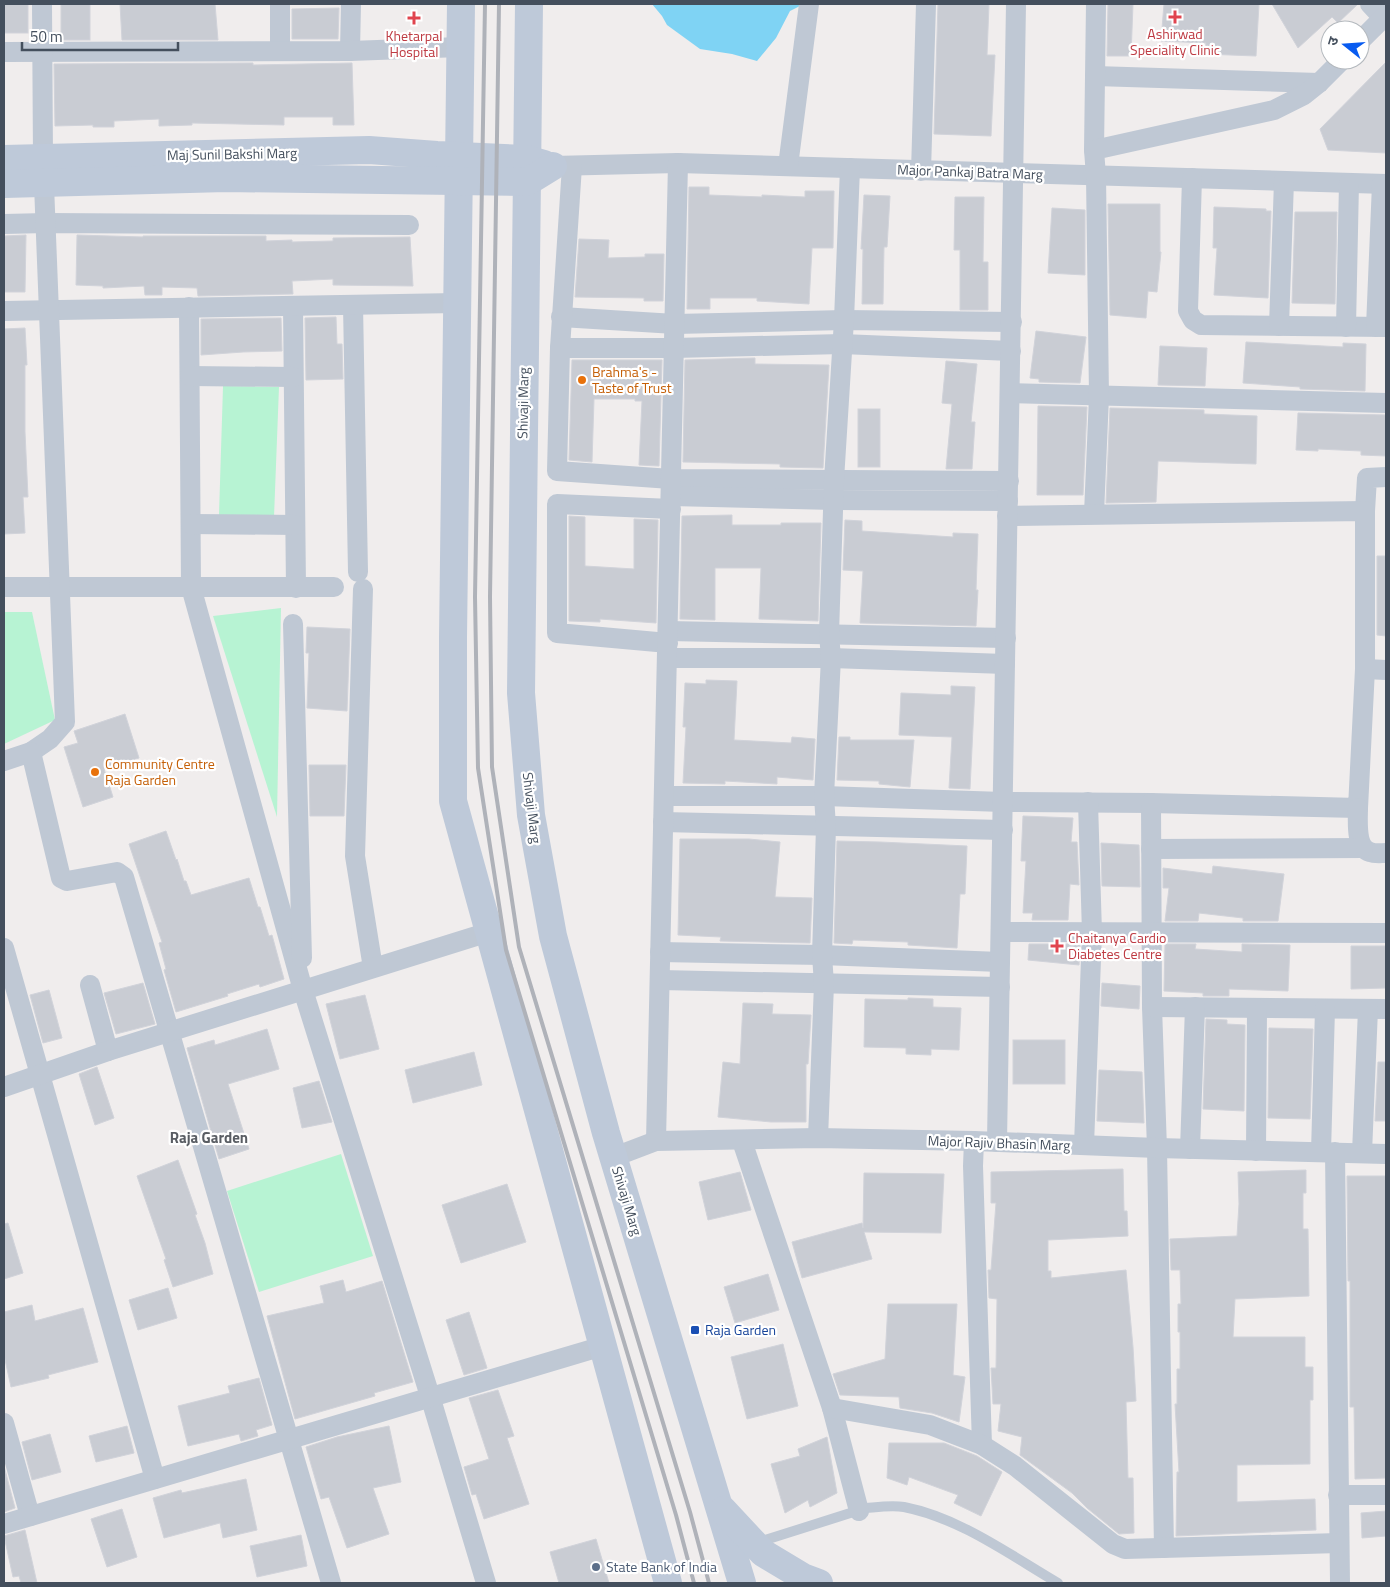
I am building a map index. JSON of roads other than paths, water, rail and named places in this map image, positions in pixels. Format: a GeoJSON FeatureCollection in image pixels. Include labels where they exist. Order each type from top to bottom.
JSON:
{"type":"FeatureCollection","features":[{"type":"Feature","properties":{"kind":"main road"},"geometry":{"type":"LineString","coordinates":[[461,4],[453,638],[453,801],[668,1583]]}},
{"type":"Feature","properties":{"kind":"main road","name":"Shivaji Marg"},"geometry":{"type":"LineString","coordinates":[[529,4],[525,199],[521,693],[530,814],[553,936],[614,1157],[742,1583]]}},
{"type":"Feature","properties":{"kind":"main road","name":"Maj Sunil Bakshi Marg"},"geometry":{"type":"LineString","coordinates":[[4,184],[44,171],[369,150],[459,169],[526,170],[563,166]]}},
{"type":"Feature","properties":{"kind":"main road","name":"Maj Sunil Bakshi Marg"},"geometry":{"type":"LineString","coordinates":[[4,159],[44,171]]}},
{"type":"Feature","properties":{"kind":"main road"},"geometry":{"type":"LineString","coordinates":[[719,1505],[763,1553],[803,1577],[819,1583]]}},
{"type":"Feature","properties":{"kind":"main road"},"geometry":{"type":"LineString","coordinates":[[657,1583],[661,1556]]}},
{"type":"Feature","properties":{"kind":"street"},"geometry":{"type":"LineString","coordinates":[[4,761],[31,752],[50,739],[65,722],[44,171],[42,4]]}},
{"type":"Feature","properties":{"kind":"street"},"geometry":{"type":"LineString","coordinates":[[280,4],[280,50]]}},
{"type":"Feature","properties":{"kind":"street"},"geometry":{"type":"LineString","coordinates":[[350,51],[351,4]]}},
{"type":"Feature","properties":{"kind":"street"},"geometry":{"type":"LineString","coordinates":[[788,166],[809,4]]}},
{"type":"Feature","properties":{"kind":"street"},"geometry":{"type":"LineString","coordinates":[[921,171],[926,4]]}},
{"type":"Feature","properties":{"kind":"street"},"geometry":{"type":"LineString","coordinates":[[997,1142],[1016,4]]}},
{"type":"Feature","properties":{"kind":"street"},"geometry":{"type":"LineString","coordinates":[[1094,514],[1099,396],[1094,150],[1096,4]]}},
{"type":"Feature","properties":{"kind":"street"},"geometry":{"type":"LineString","coordinates":[[1370,27],[1380,12]]}},
{"type":"Feature","properties":{"kind":"street"},"geometry":{"type":"LineString","coordinates":[[4,52],[350,51],[460,47]]}},
{"type":"Feature","properties":{"kind":"street"},"geometry":{"type":"LineString","coordinates":[[1094,150],[1274,110],[1304,95],[1320,83],[1332,70]]}},
{"type":"Feature","properties":{"kind":"street"},"geometry":{"type":"LineString","coordinates":[[1095,76],[1320,83]]}},
{"type":"Feature","properties":{"kind":"street"},"geometry":{"type":"LineString","coordinates":[[656,1141],[678,163]]}},
{"type":"Feature","properties":{"kind":"street","name":"Major Pankaj Batra Marg"},"geometry":{"type":"LineString","coordinates":[[563,166],[678,163],[1384,184]]}},
{"type":"Feature","properties":{"kind":"street"},"geometry":{"type":"LineString","coordinates":[[563,166],[557,471],[557,634],[832,658],[1005,664]]}},
{"type":"Feature","properties":{"kind":"street"},"geometry":{"type":"LineString","coordinates":[[818,1138],[824,984],[822,955],[826,827],[824,796],[832,658],[829,634],[834,480],[844,320],[850,168]]}},
{"type":"Feature","properties":{"kind":"street"},"geometry":{"type":"LineString","coordinates":[[1192,178],[1188,311],[1193,320],[1201,326],[1381,327],[1384,184]]}},
{"type":"Feature","properties":{"kind":"street"},"geometry":{"type":"LineString","coordinates":[[1279,326],[1284,181]]}},
{"type":"Feature","properties":{"kind":"street"},"geometry":{"type":"LineString","coordinates":[[1346,327],[1349,183]]}},
{"type":"Feature","properties":{"kind":"street"},"geometry":{"type":"LineString","coordinates":[[4,224],[46,222],[409,225]]}},
{"type":"Feature","properties":{"kind":"street"},"geometry":{"type":"LineString","coordinates":[[4,311],[457,303]]}},
{"type":"Feature","properties":{"kind":"street"},"geometry":{"type":"LineString","coordinates":[[353,305],[361,580],[356,856],[373,968]]}},
{"type":"Feature","properties":{"kind":"street"},"geometry":{"type":"LineString","coordinates":[[293,306],[296,588]]}},
{"type":"Feature","properties":{"kind":"street"},"geometry":{"type":"LineString","coordinates":[[189,307],[192,587],[303,990],[430,1396],[486,1583]]}},
{"type":"Feature","properties":{"kind":"street"},"geometry":{"type":"LineString","coordinates":[[561,317],[675,324],[844,320],[1012,322]]}},
{"type":"Feature","properties":{"kind":"street"},"geometry":{"type":"LineString","coordinates":[[560,348],[674,348],[842,344],[1011,351]]}},
{"type":"Feature","properties":{"kind":"street"},"geometry":{"type":"LineString","coordinates":[[190,376],[293,377]]}},
{"type":"Feature","properties":{"kind":"street"},"geometry":{"type":"LineString","coordinates":[[1010,393],[1386,403]]}},
{"type":"Feature","properties":{"kind":"street"},"geometry":{"type":"LineString","coordinates":[[557,471],[671,495],[834,500],[1008,499]]}},
{"type":"Feature","properties":{"kind":"street"},"geometry":{"type":"LineString","coordinates":[[1386,477],[1367,478],[1365,511],[1365,669],[1358,808],[1360,841],[1363,848],[1369,852],[1386,853]]}},
{"type":"Feature","properties":{"kind":"street"},"geometry":{"type":"LineString","coordinates":[[557,504],[834,480],[1008,499],[1094,514],[1365,511]]}},
{"type":"Feature","properties":{"kind":"street"},"geometry":{"type":"LineString","coordinates":[[191,524],[295,525]]}},
{"type":"Feature","properties":{"kind":"street"},"geometry":{"type":"LineString","coordinates":[[4,587],[334,587]]}},
{"type":"Feature","properties":{"kind":"street"},"geometry":{"type":"LineString","coordinates":[[293,624],[303,990]]}},
{"type":"Feature","properties":{"kind":"street"},"geometry":{"type":"LineString","coordinates":[[668,644],[829,634],[1006,638]]}},
{"type":"Feature","properties":{"kind":"street"},"geometry":{"type":"LineString","coordinates":[[1365,669],[1386,670]]}},
{"type":"Feature","properties":{"kind":"street"},"geometry":{"type":"LineString","coordinates":[[31,752],[61,878],[67,881],[117,872],[124,877],[331,1583]]}},
{"type":"Feature","properties":{"kind":"street"},"geometry":{"type":"LineString","coordinates":[[664,796],[824,796],[1003,802],[1151,803],[1358,808]]}},
{"type":"Feature","properties":{"kind":"street"},"geometry":{"type":"LineString","coordinates":[[1084,1145],[1092,933],[1088,802]]}},
{"type":"Feature","properties":{"kind":"street"},"geometry":{"type":"LineString","coordinates":[[1151,803],[1152,1007],[1164,1548]]}},
{"type":"Feature","properties":{"kind":"street"},"geometry":{"type":"LineString","coordinates":[[663,822],[1003,830]]}},
{"type":"Feature","properties":{"kind":"street"},"geometry":{"type":"LineString","coordinates":[[1151,849],[1363,848]]}},
{"type":"Feature","properties":{"kind":"street"},"geometry":{"type":"LineString","coordinates":[[4,1087],[108,1050],[489,932]]}},
{"type":"Feature","properties":{"kind":"street"},"geometry":{"type":"LineString","coordinates":[[1001,932],[1386,933]]}},
{"type":"Feature","properties":{"kind":"street"},"geometry":{"type":"LineString","coordinates":[[4,948],[155,1479]]}},
{"type":"Feature","properties":{"kind":"street"},"geometry":{"type":"LineString","coordinates":[[660,952],[822,955],[1000,962]]}},
{"type":"Feature","properties":{"kind":"street"},"geometry":{"type":"LineString","coordinates":[[660,980],[1000,987]]}},
{"type":"Feature","properties":{"kind":"street"},"geometry":{"type":"LineString","coordinates":[[90,985],[108,1050]]}},
{"type":"Feature","properties":{"kind":"street"},"geometry":{"type":"LineString","coordinates":[[1152,1007],[1377,1009],[1362,1153]]}},
{"type":"Feature","properties":{"kind":"street"},"geometry":{"type":"LineString","coordinates":[[1190,1149],[1195,1007]]}},
{"type":"Feature","properties":{"kind":"street"},"geometry":{"type":"LineString","coordinates":[[1256,1151],[1258,1009]]}},
{"type":"Feature","properties":{"kind":"street"},"geometry":{"type":"LineString","coordinates":[[1325,1009],[1340,1583]]}},
{"type":"Feature","properties":{"kind":"street","name":"Major Rajiv Bhasin Marg"},"geometry":{"type":"LineString","coordinates":[[614,1157],[656,1141],[742,1141],[818,1138],[1386,1154]]}},
{"type":"Feature","properties":{"kind":"street"},"geometry":{"type":"LineString","coordinates":[[742,1141],[832,1408],[859,1511]]}},
{"type":"Feature","properties":{"kind":"street"},"geometry":{"type":"LineString","coordinates":[[974,1141],[973,1166],[982,1445]]}},
{"type":"Feature","properties":{"kind":"street"},"geometry":{"type":"LineString","coordinates":[[4,1524],[603,1346]]}},
{"type":"Feature","properties":{"kind":"street"},"geometry":{"type":"LineString","coordinates":[[832,1408],[930,1425],[982,1445],[1014,1466],[1112,1544],[1130,1550],[1339,1543]]}},
{"type":"Feature","properties":{"kind":"street"},"geometry":{"type":"LineString","coordinates":[[4,1423],[30,1516]]}},
{"type":"Feature","properties":{"kind":"street"},"geometry":{"type":"LineString","coordinates":[[1338,1495],[1386,1495]]}},
{"type":"Feature","properties":{"kind":"lane"},"geometry":{"type":"LineString","coordinates":[[754,1544],[859,1511],[885,1506],[903,1507],[938,1517],[977,1535],[1058,1583]]}},
{"type":"Feature","properties":{"kind":"water"},"geometry":{"type":"Polygon","coordinates":[[[652,4],[804,4],[790,11],[776,38],[757,61],[732,54],[700,49],[667,25],[652,4]]]}},
{"type":"Feature","properties":{"kind":"railway"},"geometry":{"type":"LineString","coordinates":[[485,4],[475,597],[478,768],[506,950],[676,1515],[694,1583]]}},
{"type":"Feature","properties":{"kind":"railway"},"geometry":{"type":"LineString","coordinates":[[499,4],[490,597],[492,767],[519,947],[690,1512],[709,1583]]}},
{"type":"Feature","properties":{"kind":"place","name":"Ashirwad Speciality Clinic"},"geometry":{"type":"Point","coordinates":[1175,17]}},
{"type":"Feature","properties":{"kind":"place","name":"Khetarpal Hospital"},"geometry":{"type":"Point","coordinates":[414,18]}},
{"type":"Feature","properties":{"kind":"place","name":"Brahma's - Taste of Trust"},"geometry":{"type":"Point","coordinates":[582,380]}},
{"type":"Feature","properties":{"kind":"place","name":"Community Centre Raja Garden"},"geometry":{"type":"Point","coordinates":[95,772]}},
{"type":"Feature","properties":{"kind":"place","name":"Chaitanya Cardio Diabetes Centre"},"geometry":{"type":"Point","coordinates":[1057,946]}},
{"type":"Feature","properties":{"kind":"place","name":"Raja Garden"},"geometry":{"type":"Point","coordinates":[695,1330]}},
{"type":"Feature","properties":{"kind":"place","name":"State Bank of India"},"geometry":{"type":"Point","coordinates":[596,1567]}},
{"type":"Feature","properties":{"kind":"district","name":"Raja Garden"},"geometry":{"type":"Point","coordinates":[209,1138]}}]}
